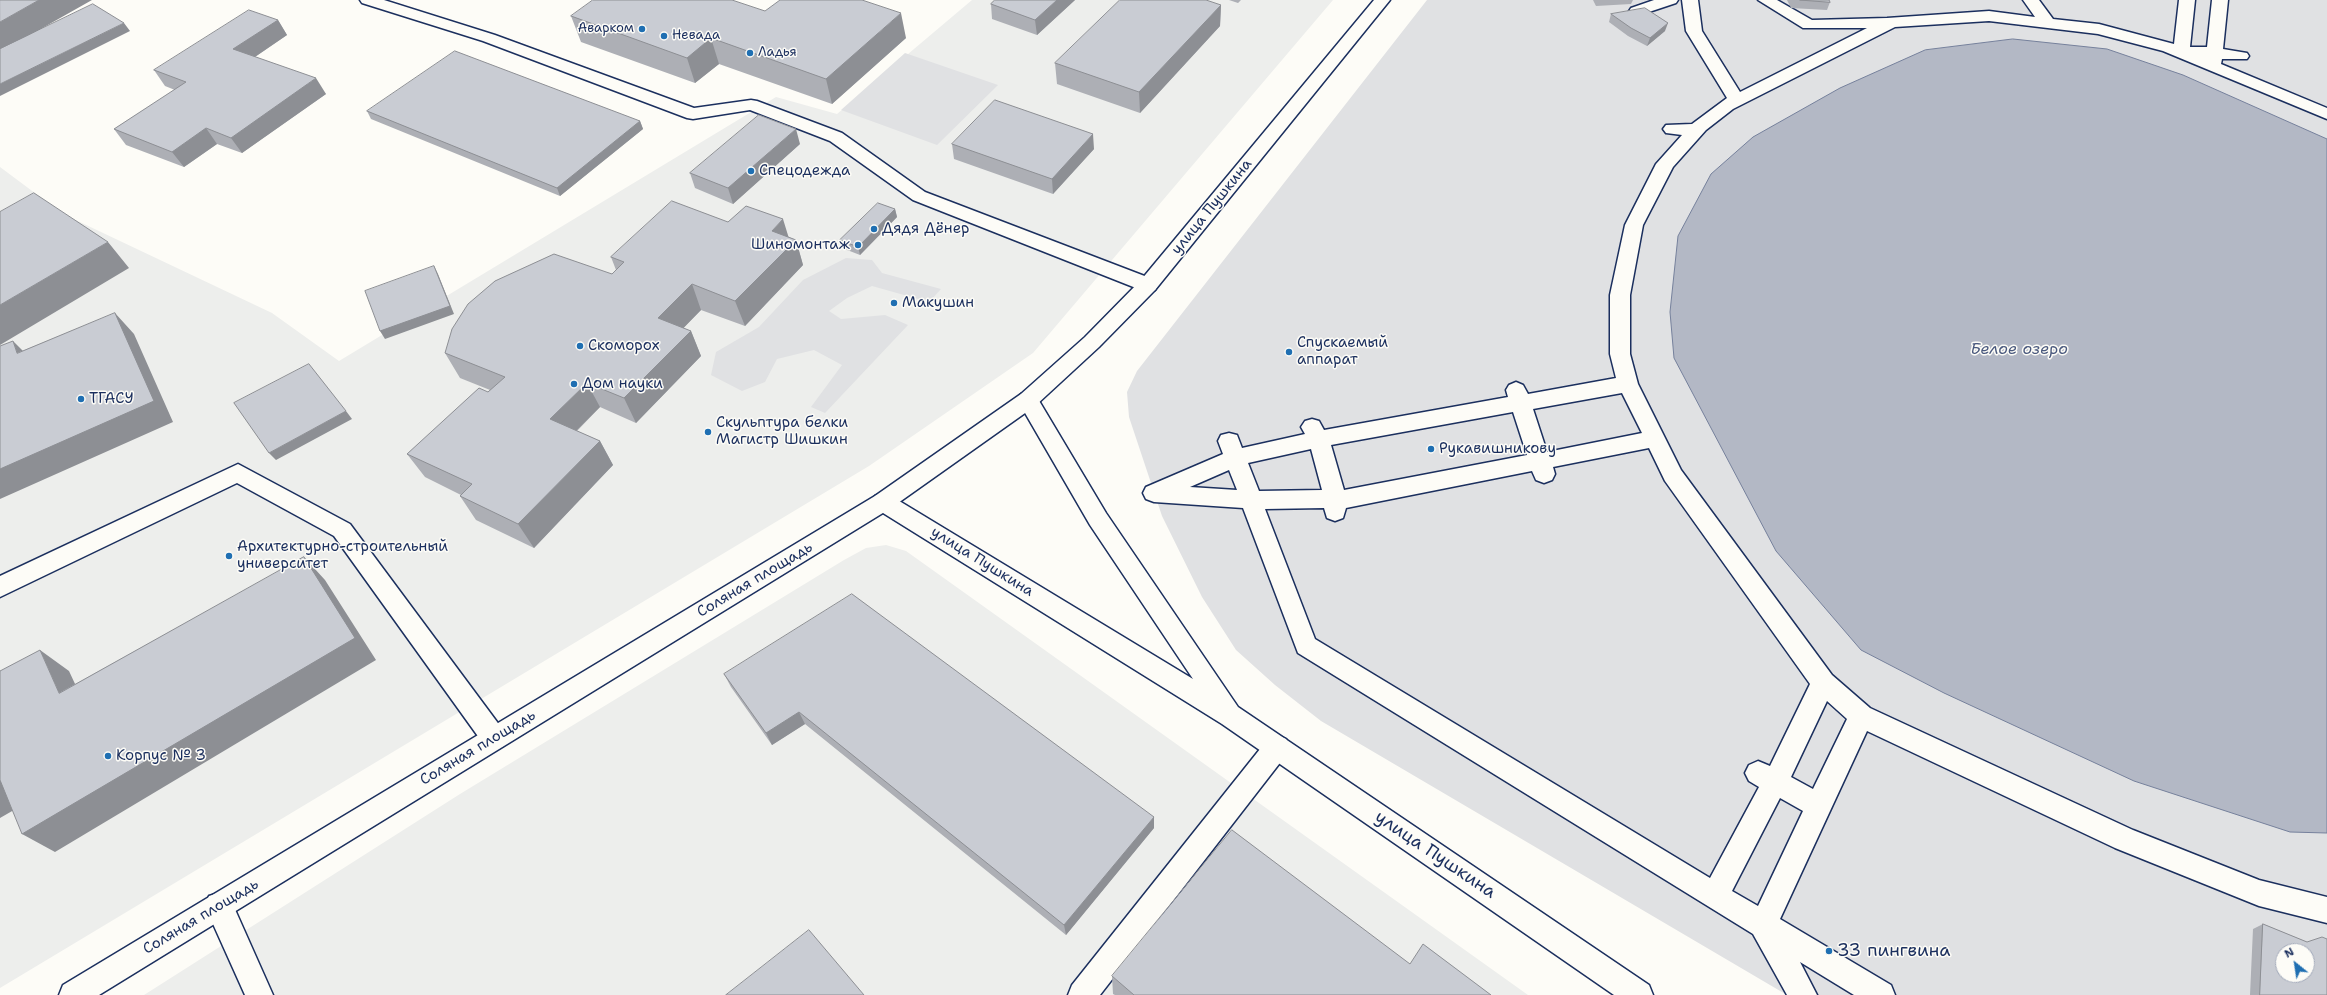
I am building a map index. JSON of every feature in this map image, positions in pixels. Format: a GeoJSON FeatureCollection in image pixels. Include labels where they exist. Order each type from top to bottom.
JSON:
{"type":"FeatureCollection","features":[{"type":"Feature","properties":{"kind":"street"},"geometry":{"type":"LineString","coordinates":[[368,0],[489,38],[692,114],[751,105],[836,137],[919,196],[1148,285]]}},
{"type":"Feature","properties":{"kind":"street","name":"улица Пушкина"},"geometry":{"type":"LineString","coordinates":[[1382,0],[1148,285],[1092,342],[1028,400],[883,502],[1231,716],[1639,995]]}},
{"type":"Feature","properties":{"kind":"street"},"geometry":{"type":"LineString","coordinates":[[1637,11],[1670,0]]}},
{"type":"Feature","properties":{"kind":"street"},"geometry":{"type":"LineString","coordinates":[[1690,0],[1694,31],[1737,100]]}},
{"type":"Feature","properties":{"kind":"street"},"geometry":{"type":"LineString","coordinates":[[1766,0],[1809,25],[1989,16],[2100,29],[2214,60],[2327,114]]}},
{"type":"Feature","properties":{"kind":"street"},"geometry":{"type":"LineString","coordinates":[[2031,0],[2048,23]]}},
{"type":"Feature","properties":{"kind":"street"},"geometry":{"type":"LineString","coordinates":[[2177,50],[2187,0]]}},
{"type":"Feature","properties":{"kind":"street"},"geometry":{"type":"LineString","coordinates":[[2214,60],[2222,28],[2220,0]]}},
{"type":"Feature","properties":{"kind":"street"},"geometry":{"type":"LineString","coordinates":[[1892,22],[1737,100],[1696,130],[1665,164],[1634,226],[1620,295],[1620,354],[1628,384],[1673,475],[1822,683],[1861,716],[2124,839],[2259,893],[2327,910]]}},
{"type":"Feature","properties":{"kind":"street"},"geometry":{"type":"LineString","coordinates":[[2214,60],[2241,56]]}},
{"type":"Feature","properties":{"kind":"street"},"geometry":{"type":"LineString","coordinates":[[1672,129],[1696,130]]}},
{"type":"Feature","properties":{"kind":"street"},"geometry":{"type":"LineString","coordinates":[[1628,384],[1518,397],[1315,433],[1232,450],[1154,493],[1335,505],[1346,498],[1543,468],[1655,439]]}},
{"type":"Feature","properties":{"kind":"street"},"geometry":{"type":"LineString","coordinates":[[1518,397],[1543,468]]}},
{"type":"Feature","properties":{"kind":"street","name":"улица Пушкина"},"geometry":{"type":"LineString","coordinates":[[1028,400],[1098,519],[1231,716]]}},
{"type":"Feature","properties":{"kind":"street"},"geometry":{"type":"LineString","coordinates":[[1315,433],[1335,505]]}},
{"type":"Feature","properties":{"kind":"street"},"geometry":{"type":"LineString","coordinates":[[1232,450],[1306,646],[1715,897],[1881,995]]}},
{"type":"Feature","properties":{"kind":"street"},"geometry":{"type":"LineString","coordinates":[[0,587],[238,473],[342,530],[494,738]]}},
{"type":"Feature","properties":{"kind":"street","name":"Соляная площадь"},"geometry":{"type":"LineString","coordinates":[[73,995],[883,502]]}},
{"type":"Feature","properties":{"kind":"street"},"geometry":{"type":"LineString","coordinates":[[1715,897],[1767,777],[1822,683]]}},
{"type":"Feature","properties":{"kind":"street"},"geometry":{"type":"LineString","coordinates":[[1763,925],[1861,716]]}},
{"type":"Feature","properties":{"kind":"street"},"geometry":{"type":"LineString","coordinates":[[1082,995],[1277,747]]}},
{"type":"Feature","properties":{"kind":"street"},"geometry":{"type":"LineString","coordinates":[[1767,777],[1819,806]]}},
{"type":"Feature","properties":{"kind":"street"},"geometry":{"type":"LineString","coordinates":[[219,906],[259,995]]}},
{"type":"Feature","properties":{"kind":"street"},"geometry":{"type":"LineString","coordinates":[[1763,925],[1804,995]]}},
{"type":"Feature","properties":{"kind":"shaded area"},"geometry":{"type":"Polygon","coordinates":[[[972,0],[1333,0],[1033,353],[869,466],[0,988],[0,167],[63,214],[272,313],[339,361],[776,97],[837,114],[972,0]]]}},
{"type":"Feature","properties":{"kind":"shaded area"},"geometry":{"type":"Polygon","coordinates":[[[1427,0],[2327,0],[2327,995],[1787,995],[1321,721],[1275,685],[1236,650],[1202,597],[1162,516],[1129,417],[1127,392],[1137,371],[1427,0]]]}},
{"type":"Feature","properties":{"kind":"shaded area"},"geometry":{"type":"Polygon","coordinates":[[[905,53],[998,85],[937,145],[841,110],[905,53]]]}},
{"type":"Feature","properties":{"kind":"shaded area"},"geometry":{"type":"Polygon","coordinates":[[[846,258],[872,260],[882,273],[941,289],[929,302],[872,286],[847,298],[829,311],[841,319],[885,315],[908,325],[825,413],[811,407],[842,365],[814,350],[777,359],[765,382],[742,391],[711,375],[716,352],[759,327],[803,280],[846,258]]]}},
{"type":"Feature","properties":{"kind":"shaded area"},"geometry":{"type":"Polygon","coordinates":[[[886,545],[906,551],[1528,995],[144,995],[460,794],[844,560],[866,548],[886,545]]]}},
{"type":"Feature","properties":{"kind":"water","name":"Белое озеро"},"geometry":{"type":"Polygon","coordinates":[[[2013,39],[2107,49],[2183,75],[2327,139],[2327,833],[2290,832],[2134,781],[1944,693],[1861,650],[1776,551],[1674,358],[1670,312],[1678,236],[1711,174],[1753,137],[1840,88],[1925,50],[2013,39]]]}},
{"type":"Feature","properties":{"kind":"building"},"geometry":{"type":"Polygon","coordinates":[[[0,0],[39,0],[0,22],[0,0]]]}},
{"type":"Feature","properties":{"kind":"building"},"geometry":{"type":"Polygon","coordinates":[[[593,0],[732,0],[765,11],[780,0],[862,0],[901,13],[826,79],[711,38],[687,58],[571,16],[593,0]]]}},
{"type":"Feature","properties":{"kind":"building"},"geometry":{"type":"Polygon","coordinates":[[[995,0],[1057,0],[1035,20],[991,4],[995,0]]]}},
{"type":"Feature","properties":{"kind":"building"},"geometry":{"type":"Polygon","coordinates":[[[1120,0],[1206,0],[1221,5],[1139,92],[1055,63],[1120,0]]]}},
{"type":"Feature","properties":{"kind":"building"},"geometry":{"type":"Polygon","coordinates":[[[1800,0],[1829,0],[1830,2],[1800,0]]]}},
{"type":"Feature","properties":{"kind":"building"},"geometry":{"type":"Polygon","coordinates":[[[93,4],[124,23],[0,84],[0,49],[93,4]]]}},
{"type":"Feature","properties":{"kind":"building"},"geometry":{"type":"Polygon","coordinates":[[[1645,8],[1668,23],[1650,38],[1631,28],[1611,14],[1645,8]]]}},
{"type":"Feature","properties":{"kind":"building"},"geometry":{"type":"Polygon","coordinates":[[[249,10],[278,20],[233,49],[316,78],[231,138],[206,128],[172,152],[114,129],[186,82],[154,70],[249,10]]]}},
{"type":"Feature","properties":{"kind":"building"},"geometry":{"type":"Polygon","coordinates":[[[455,51],[640,121],[557,188],[367,111],[455,51]]]}},
{"type":"Feature","properties":{"kind":"building"},"geometry":{"type":"Polygon","coordinates":[[[995,100],[1093,134],[1052,179],[952,144],[995,100]]]}},
{"type":"Feature","properties":{"kind":"building"},"geometry":{"type":"Polygon","coordinates":[[[759,115],[796,129],[728,188],[690,173],[759,115]]]}},
{"type":"Feature","properties":{"kind":"building"},"geometry":{"type":"Polygon","coordinates":[[[34,193],[108,242],[0,305],[0,212],[34,193]]]}},
{"type":"Feature","properties":{"kind":"building","name":"Дом науки"},"geometry":{"type":"Polygon","coordinates":[[[672,201],[728,222],[746,206],[783,219],[772,231],[796,240],[735,301],[692,284],[658,318],[691,331],[624,398],[587,383],[550,419],[600,441],[518,524],[460,496],[472,484],[407,454],[479,388],[488,392],[505,377],[445,353],[452,329],[468,304],[495,281],[554,254],[612,274],[624,262],[611,257],[672,201]]]}},
{"type":"Feature","properties":{"kind":"building"},"geometry":{"type":"Polygon","coordinates":[[[878,203],[895,209],[858,247],[840,240],[878,203]]]}},
{"type":"Feature","properties":{"kind":"building"},"geometry":{"type":"Polygon","coordinates":[[[434,266],[450,306],[380,331],[365,291],[434,266]]]}},
{"type":"Feature","properties":{"kind":"building","name":"ТГАСУ"},"geometry":{"type":"Polygon","coordinates":[[[115,313],[154,401],[0,469],[0,346],[13,341],[17,353],[115,313]]]}},
{"type":"Feature","properties":{"kind":"building"},"geometry":{"type":"Polygon","coordinates":[[[309,364],[346,411],[269,453],[234,403],[309,364]]]}},
{"type":"Feature","properties":{"kind":"building","name":"Корпус № 3"},"geometry":{"type":"Polygon","coordinates":[[[304,557],[355,638],[22,834],[0,780],[0,671],[40,650],[59,693],[304,557]]]}},
{"type":"Feature","properties":{"kind":"building"},"geometry":{"type":"Polygon","coordinates":[[[852,594],[1154,817],[1064,925],[799,712],[766,733],[724,674],[852,594]]]}},
{"type":"Feature","properties":{"kind":"building"},"geometry":{"type":"Polygon","coordinates":[[[1232,830],[1410,964],[1423,944],[1491,995],[1134,995],[1112,976],[1232,830]]]}},
{"type":"Feature","properties":{"kind":"building"},"geometry":{"type":"Polygon","coordinates":[[[2263,924],[2307,942],[2322,937],[2327,939],[2327,995],[2260,995],[2263,924]]]}},
{"type":"Feature","properties":{"kind":"building"},"geometry":{"type":"Polygon","coordinates":[[[809,930],[864,995],[726,995],[809,930]]]}},
{"type":"Feature","properties":{"kind":"place","name":"Аварком"},"geometry":{"type":"Point","coordinates":[642,29]}},
{"type":"Feature","properties":{"kind":"place","name":"Невада"},"geometry":{"type":"Point","coordinates":[664,36]}},
{"type":"Feature","properties":{"kind":"place","name":"Ладья"},"geometry":{"type":"Point","coordinates":[750,53]}},
{"type":"Feature","properties":{"kind":"place","name":"Спецодежда"},"geometry":{"type":"Point","coordinates":[751,171]}},
{"type":"Feature","properties":{"kind":"place","name":"Дядя Дёнер"},"geometry":{"type":"Point","coordinates":[874,229]}},
{"type":"Feature","properties":{"kind":"place","name":"Шиномонтаж"},"geometry":{"type":"Point","coordinates":[858,245]}},
{"type":"Feature","properties":{"kind":"place","name":"Макушин"},"geometry":{"type":"Point","coordinates":[894,303]}},
{"type":"Feature","properties":{"kind":"place","name":"Скоморох"},"geometry":{"type":"Point","coordinates":[580,346]}},
{"type":"Feature","properties":{"kind":"place","name":"Спускаемый аппарат"},"geometry":{"type":"Point","coordinates":[1289,352]}},
{"type":"Feature","properties":{"kind":"place","name":"Дом науки"},"geometry":{"type":"Point","coordinates":[574,384]}},
{"type":"Feature","properties":{"kind":"place","name":"ТГАСУ"},"geometry":{"type":"Point","coordinates":[81,399]}},
{"type":"Feature","properties":{"kind":"place","name":"Скульптура белки Магистр Шишкин"},"geometry":{"type":"Point","coordinates":[708,432]}},
{"type":"Feature","properties":{"kind":"place","name":"Рукавишникову"},"geometry":{"type":"Point","coordinates":[1431,449]}},
{"type":"Feature","properties":{"kind":"place","name":"Архитектурно-строительный университет"},"geometry":{"type":"Point","coordinates":[229,556]}},
{"type":"Feature","properties":{"kind":"place","name":"Корпус № 3"},"geometry":{"type":"Point","coordinates":[108,756]}},
{"type":"Feature","properties":{"kind":"place","name":"33 пингвина"},"geometry":{"type":"Point","coordinates":[1829,951]}}]}
